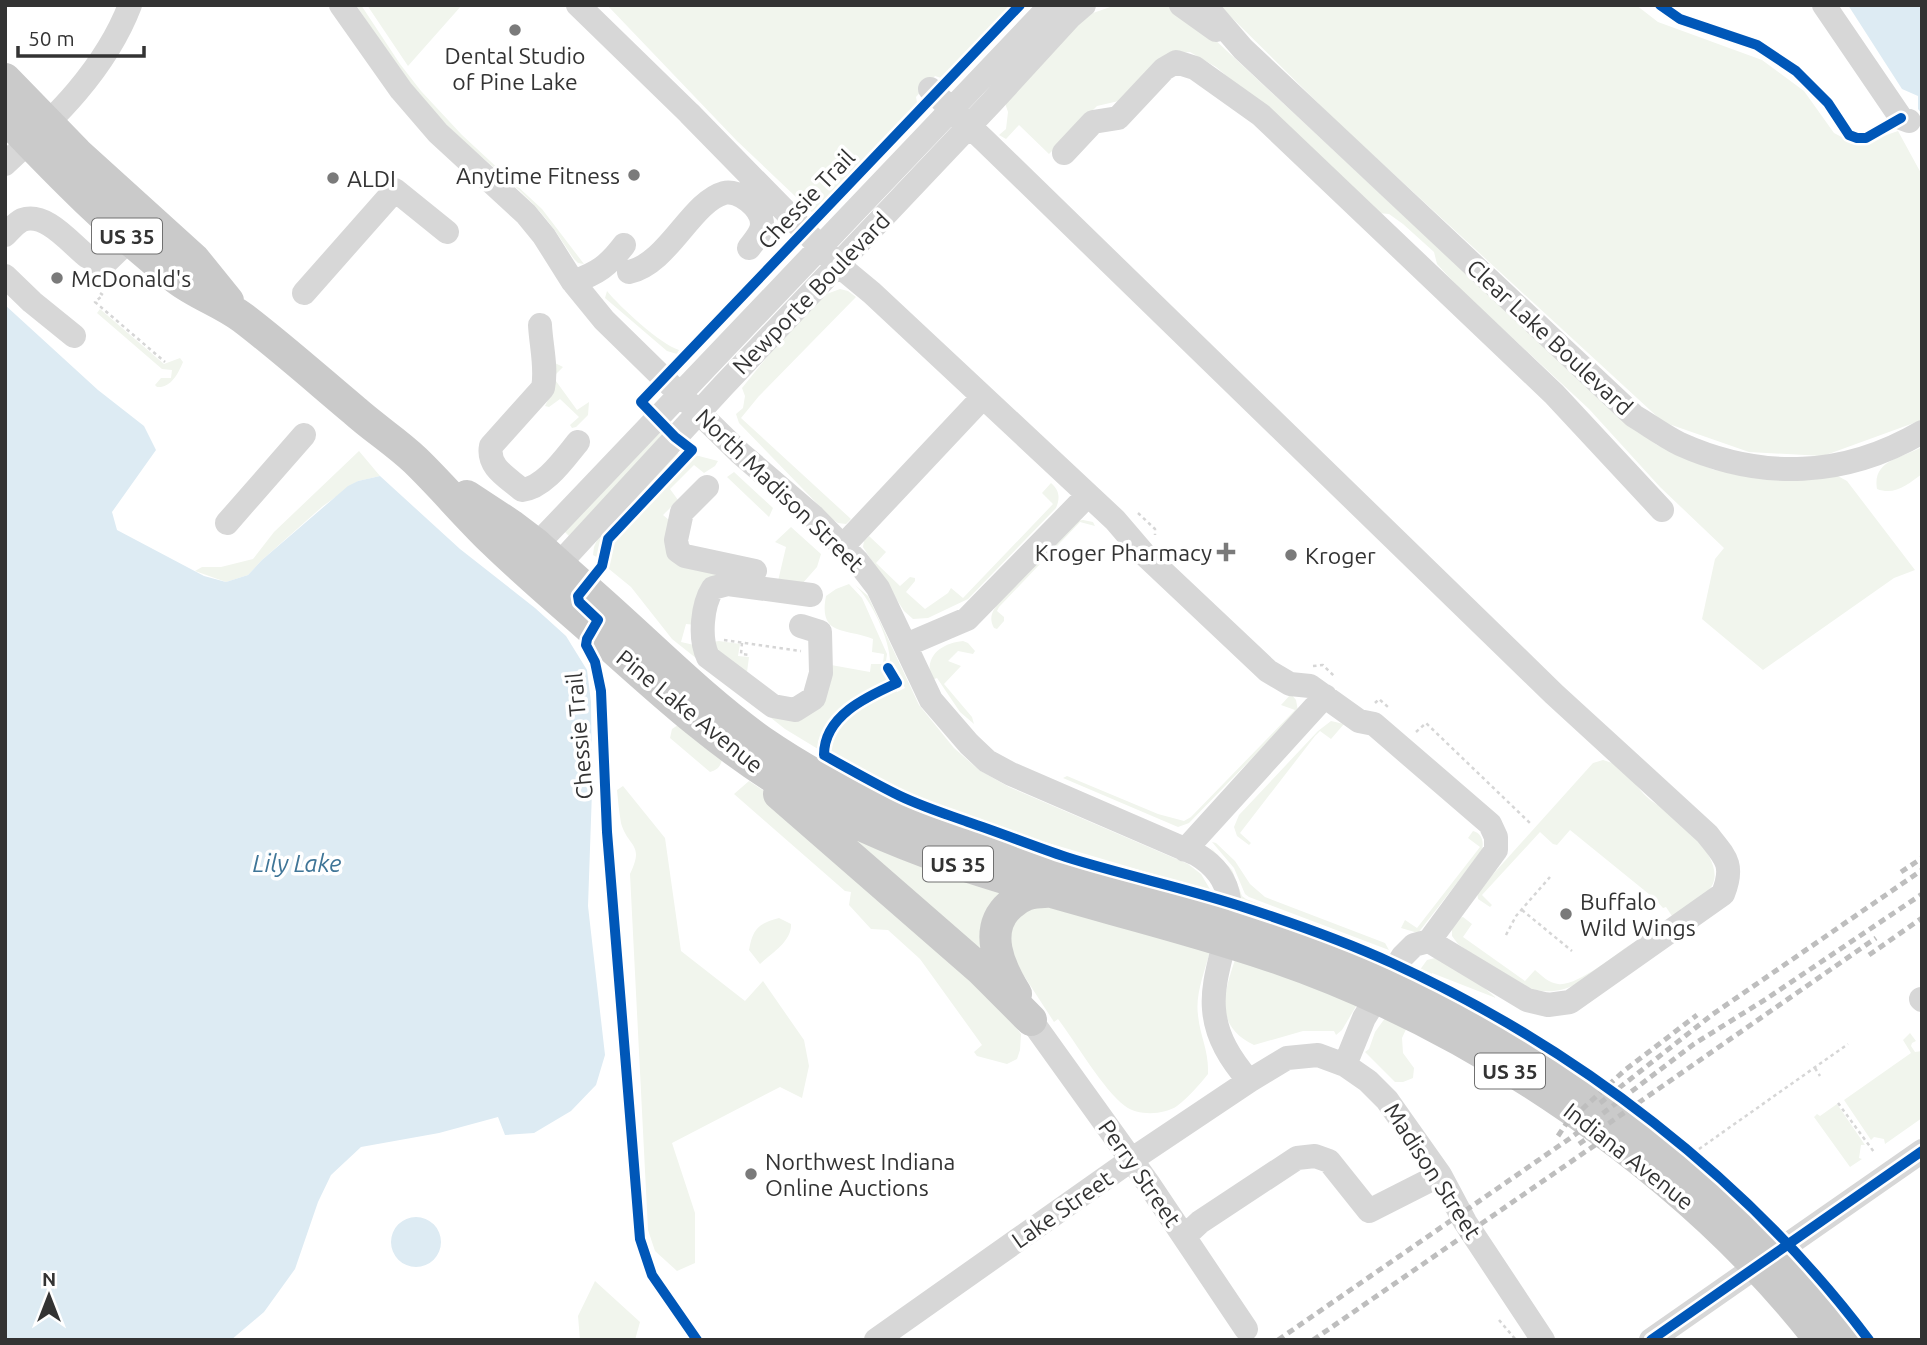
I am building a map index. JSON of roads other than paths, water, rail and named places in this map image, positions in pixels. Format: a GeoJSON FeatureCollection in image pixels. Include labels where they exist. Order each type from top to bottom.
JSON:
{"type":"FeatureCollection","features":[{"type":"Feature","properties":{"kind":"main road","name":"Pine Lake Avenue"},"geometry":{"type":"LineString","coordinates":[[5,79],[39,133],[130,239],[181,282],[237,313],[422,467],[496,544],[539,564],[761,741],[862,799],[914,822],[1065,874],[1132,904]]}},
{"type":"Feature","properties":{"kind":"main road","name":"Pine Lake Avenue"},"geometry":{"type":"LineString","coordinates":[[5,117],[77,153],[194,260],[237,313]]}},
{"type":"Feature","properties":{"kind":"main road","name":"Pine Lake Avenue"},"geometry":{"type":"LineString","coordinates":[[539,564],[674,703],[733,751],[796,792],[908,846],[1045,892],[1132,904]]}},
{"type":"Feature","properties":{"kind":"main road"},"geometry":{"type":"LineString","coordinates":[[733,751],[808,821],[981,970],[1031,1020]]}},
{"type":"Feature","properties":{"kind":"main road"},"geometry":{"type":"LineString","coordinates":[[1031,1020],[1005,976],[994,941],[997,923],[1006,909],[1018,898],[1033,892],[1045,892]]}},
{"type":"Feature","properties":{"kind":"main road","name":"Indiana Avenue"},"geometry":{"type":"LineString","coordinates":[[1132,904],[1326,976],[1407,1013],[1540,1089],[1586,1120],[1685,1198],[1742,1253],[1820,1340]]}},
{"type":"Feature","properties":{"kind":"main road","name":"Indiana Avenue"},"geometry":{"type":"LineString","coordinates":[[1132,904],[1219,914],[1328,951],[1416,991],[1498,1034],[1598,1100],[1695,1176],[1743,1220],[1817,1297],[1851,1340]]}},
{"type":"Feature","properties":{"kind":"street"},"geometry":{"type":"LineString","coordinates":[[5,164],[69,103],[107,51],[130,5]]}},
{"type":"Feature","properties":{"kind":"street","name":"North Madison Street"},"geometry":{"type":"LineString","coordinates":[[341,5],[401,90],[438,133],[526,214],[544,236],[573,282],[604,320],[740,453],[813,516],[878,588],[931,701],[969,744],[987,761],[1039,788],[1185,850],[1212,867],[1229,900],[1231,911],[1213,1006],[1217,1030],[1234,1063],[1249,1080]]}},
{"type":"Feature","properties":{"kind":"street"},"geometry":{"type":"LineString","coordinates":[[578,5],[689,113],[837,264],[872,293],[1115,520],[1145,555],[1268,671],[1290,684],[1333,689],[1359,721],[1374,724],[1400,744],[1490,824],[1496,837],[1496,850],[1429,941],[1413,945],[1403,956],[1364,1018],[1345,1065]]}},
{"type":"Feature","properties":{"kind":"street","name":"Newporte Boulevard"},"geometry":{"type":"LineString","coordinates":[[539,564],[681,393],[1051,5]]}},
{"type":"Feature","properties":{"kind":"street","name":"Newporte Boulevard"},"geometry":{"type":"LineString","coordinates":[[539,564],[699,412],[1084,5]]}},
{"type":"Feature","properties":{"kind":"street","name":"Clear Lake Boulevard"},"geometry":{"type":"LineString","coordinates":[[1181,5],[1242,49]]}},
{"type":"Feature","properties":{"kind":"street","name":"Clear Lake Boulevard"},"geometry":{"type":"LineString","coordinates":[[1205,5],[1242,49],[1634,416],[1679,443],[1717,458],[1756,467],[1805,470],[1848,464],[1894,448],[1922,432]]}},
{"type":"Feature","properties":{"kind":"street"},"geometry":{"type":"LineString","coordinates":[[1824,5],[1901,118],[1909,121]]}},
{"type":"Feature","properties":{"kind":"street"},"geometry":{"type":"LineString","coordinates":[[1064,153],[1093,122],[1118,118],[1164,69],[1176,62],[1195,68],[1270,124],[1554,394],[1662,510]]}},
{"type":"Feature","properties":{"kind":"street"},"geometry":{"type":"LineString","coordinates":[[930,89],[1555,694],[1707,834],[1726,858],[1730,877],[1723,894],[1570,1002],[1548,1005],[1527,1000],[1429,941]]}},
{"type":"Feature","properties":{"kind":"street"},"geometry":{"type":"LineString","coordinates":[[304,293],[395,190],[447,232]]}},
{"type":"Feature","properties":{"kind":"street"},"geometry":{"type":"LineString","coordinates":[[629,272],[640,270],[654,259],[713,199],[727,192],[741,195],[758,211],[762,223],[754,240]]}},
{"type":"Feature","properties":{"kind":"street"},"geometry":{"type":"LineString","coordinates":[[5,235],[19,221],[32,218],[44,221],[99,272],[130,239]]}},
{"type":"Feature","properties":{"kind":"street"},"geometry":{"type":"LineString","coordinates":[[573,282],[595,275],[611,262],[624,245]]}},
{"type":"Feature","properties":{"kind":"street"},"geometry":{"type":"LineString","coordinates":[[5,276],[32,302],[75,336]]}},
{"type":"Feature","properties":{"kind":"street"},"geometry":{"type":"LineString","coordinates":[[540,325],[545,377],[543,388],[491,446],[490,454],[494,466],[522,490],[531,489],[541,483],[578,442]]}},
{"type":"Feature","properties":{"kind":"street"},"geometry":{"type":"LineString","coordinates":[[842,547],[983,397]]}},
{"type":"Feature","properties":{"kind":"street"},"geometry":{"type":"LineString","coordinates":[[226,523],[304,435]]}},
{"type":"Feature","properties":{"kind":"street"},"geometry":{"type":"LineString","coordinates":[[707,487],[682,512],[676,540],[678,551],[685,555],[755,570]]}},
{"type":"Feature","properties":{"kind":"street"},"geometry":{"type":"LineString","coordinates":[[906,645],[967,619],[1088,495]]}},
{"type":"Feature","properties":{"kind":"street"},"geometry":{"type":"LineString","coordinates":[[801,626],[820,632],[821,673],[814,698],[795,710],[773,706],[708,657],[704,648],[706,597],[713,588],[729,584],[811,595]]}},
{"type":"Feature","properties":{"kind":"street"},"geometry":{"type":"LineString","coordinates":[[1185,850],[1333,689]]}},
{"type":"Feature","properties":{"kind":"street","name":"Perry Street"},"geometry":{"type":"LineString","coordinates":[[1031,1020],[1185,1236],[1246,1329]]}},
{"type":"Feature","properties":{"kind":"street","name":"Madison Street"},"geometry":{"type":"LineString","coordinates":[[1249,1080],[1287,1058],[1318,1055],[1345,1065],[1368,1080],[1387,1100],[1440,1175],[1460,1214],[1543,1340]]}},
{"type":"Feature","properties":{"kind":"street","name":"Lake Street"},"geometry":{"type":"LineString","coordinates":[[876,1340],[1249,1080]]}},
{"type":"Feature","properties":{"kind":"street"},"geometry":{"type":"LineString","coordinates":[[1651,1340],[1922,1151]]}},
{"type":"Feature","properties":{"kind":"street"},"geometry":{"type":"LineString","coordinates":[[1185,1236],[1200,1222],[1297,1158],[1315,1156],[1329,1161],[1369,1211],[1440,1175]]}},
{"type":"Feature","properties":{"kind":"water"},"geometry":{"type":"Polygon","coordinates":[[[1848,5],[1922,5],[1922,114],[1918,109],[1918,96],[1902,89],[1848,5]]]}},
{"type":"Feature","properties":{"kind":"water","name":"Lily Lake"},"geometry":{"type":"Polygon","coordinates":[[[5,305],[98,390],[144,426],[156,450],[112,512],[117,530],[204,576],[226,582],[248,575],[348,486],[380,476],[460,549],[566,636],[587,670],[591,702],[592,791],[588,906],[605,1055],[596,1085],[571,1111],[534,1133],[505,1135],[498,1117],[439,1133],[361,1147],[331,1175],[318,1202],[295,1269],[264,1312],[231,1340],[5,1340],[5,305]]]}},
{"type":"Feature","properties":{"kind":"water"},"geometry":{"type":"Polygon","coordinates":[[[416,1217],[434,1224],[441,1242],[434,1260],[416,1267],[398,1260],[391,1242],[398,1224],[416,1217]]]}},
{"type":"Feature","properties":{"kind":"railway"},"geometry":{"type":"LineString","coordinates":[[1901,872],[1922,858]]}},
{"type":"Feature","properties":{"kind":"railway"},"geometry":{"type":"LineString","coordinates":[[1600,1103],[1713,1014],[1922,870]]}},
{"type":"Feature","properties":{"kind":"railway"},"geometry":{"type":"LineString","coordinates":[[1278,1340],[1569,1139],[1694,1044],[1922,894]]}},
{"type":"Feature","properties":{"kind":"railway"},"geometry":{"type":"LineString","coordinates":[[1869,955],[1922,918]]}},
{"type":"Feature","properties":{"kind":"railway"},"geometry":{"type":"LineString","coordinates":[[1579,1144],[1876,938]]}},
{"type":"Feature","properties":{"kind":"railway"},"geometry":{"type":"LineString","coordinates":[[1558,1136],[1566,1124],[1625,1070],[1697,1015]]}},
{"type":"Feature","properties":{"kind":"railway"},"geometry":{"type":"LineString","coordinates":[[1313,1340],[1598,1143]]}},
{"type":"Feature","properties":{"kind":"place","name":"Dental Studio of Pine Lake"},"geometry":{"type":"Point","coordinates":[515,30]}},
{"type":"Feature","properties":{"kind":"place","name":"Anytime Fitness"},"geometry":{"type":"Point","coordinates":[634,175]}},
{"type":"Feature","properties":{"kind":"place","name":"ALDI"},"geometry":{"type":"Point","coordinates":[333,178]}},
{"type":"Feature","properties":{"kind":"place","name":"McDonald's"},"geometry":{"type":"Point","coordinates":[57,278]}},
{"type":"Feature","properties":{"kind":"place","name":"Kroger Pharmacy"},"geometry":{"type":"Point","coordinates":[1226,552]}},
{"type":"Feature","properties":{"kind":"place","name":"Kroger"},"geometry":{"type":"Point","coordinates":[1291,555]}},
{"type":"Feature","properties":{"kind":"place","name":"Buffalo Wild Wings"},"geometry":{"type":"Point","coordinates":[1566,914]}},
{"type":"Feature","properties":{"kind":"place","name":"Northwest Indiana Online Auctions"},"geometry":{"type":"Point","coordinates":[751,1174]}}]}
